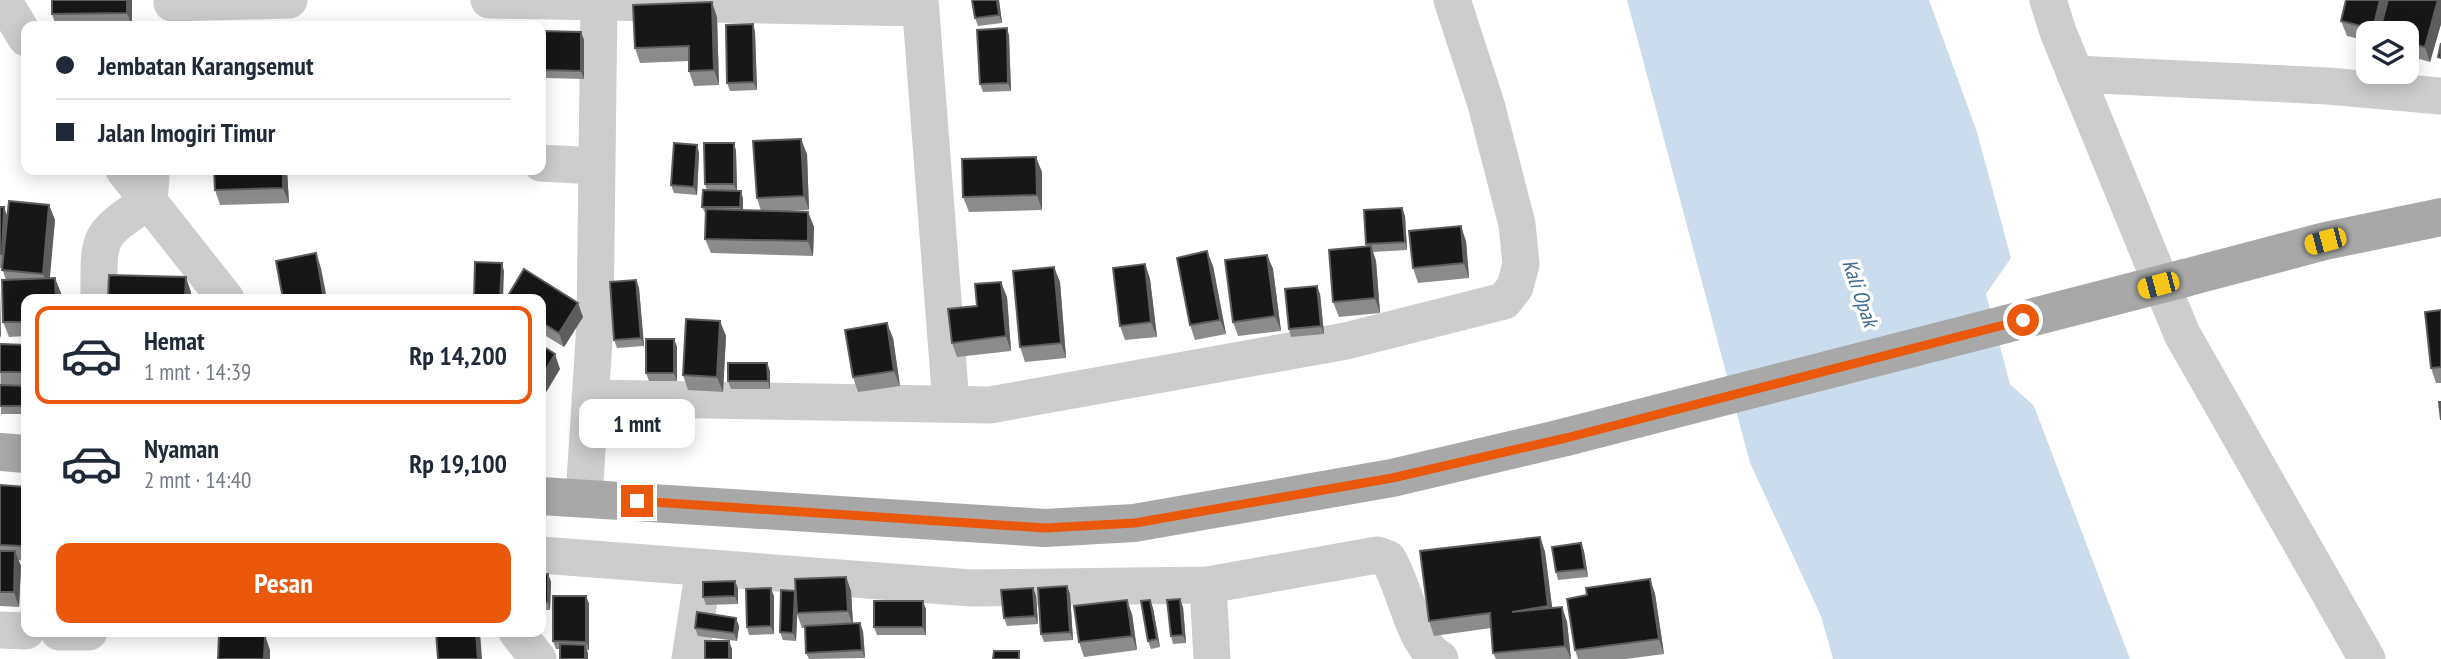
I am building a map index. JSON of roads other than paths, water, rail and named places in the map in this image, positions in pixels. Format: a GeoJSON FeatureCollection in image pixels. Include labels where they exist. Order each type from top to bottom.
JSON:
{"type":"FeatureCollection","features":[{"type":"Feature","properties":{"kind":"main road"},"geometry":{"type":"LineString","coordinates":[[546,496],[1045,528],[1135,523],[1392,478],[1566,438],[2325,241],[2441,217]]}},
{"type":"Feature","properties":{"kind":"main road"},"geometry":{"type":"LineString","coordinates":[[0,452],[21,454]]}},
{"type":"Feature","properties":{"kind":"street"},"geometry":{"type":"LineString","coordinates":[[3,0],[21,30]]}},
{"type":"Feature","properties":{"kind":"street"},"geometry":{"type":"LineString","coordinates":[[171,10],[289,0]]}},
{"type":"Feature","properties":{"kind":"street"},"geometry":{"type":"LineString","coordinates":[[489,0],[920,4],[951,404]]}},
{"type":"Feature","properties":{"kind":"street"},"geometry":{"type":"LineString","coordinates":[[590,398],[990,404],[1346,341],[1504,301],[1515,287],[1521,264],[1517,224],[1486,104],[1452,0]]}},
{"type":"Feature","properties":{"kind":"street"},"geometry":{"type":"LineString","coordinates":[[2048,0],[2075,74],[2182,334],[2367,659]]}},
{"type":"Feature","properties":{"kind":"street"},"geometry":{"type":"LineString","coordinates":[[584,498],[595,324],[599,1]]}},
{"type":"Feature","properties":{"kind":"street"},"geometry":{"type":"LineString","coordinates":[[2075,74],[2328,86],[2441,96]]}},
{"type":"Feature","properties":{"kind":"street"},"geometry":{"type":"LineString","coordinates":[[546,163],[596,166]]}},
{"type":"Feature","properties":{"kind":"street"},"geometry":{"type":"LineString","coordinates":[[133,175],[150,185],[223,294]]}},
{"type":"Feature","properties":{"kind":"street"},"geometry":{"type":"LineString","coordinates":[[99,294],[99,250],[108,228],[150,185]]}},
{"type":"Feature","properties":{"kind":"street"},"geometry":{"type":"LineString","coordinates":[[546,555],[971,588],[1208,584],[1377,555],[1388,559],[1423,646],[1440,659]]}},
{"type":"Feature","properties":{"kind":"street"},"geometry":{"type":"LineString","coordinates":[[690,659],[704,568]]}},
{"type":"Feature","properties":{"kind":"street"},"geometry":{"type":"LineString","coordinates":[[1208,584],[1212,659]]}},
{"type":"Feature","properties":{"kind":"street"},"geometry":{"type":"LineString","coordinates":[[0,630],[21,631]]}},
{"type":"Feature","properties":{"kind":"street"},"geometry":{"type":"LineString","coordinates":[[521,637],[538,659]]}},
{"type":"Feature","properties":{"kind":"water","name":"Kali Opak"},"geometry":{"type":"Polygon","coordinates":[[[1627,0],[1929,0],[1977,132],[2011,258],[1986,294],[2010,384],[2034,406],[2130,659],[1833,659],[1821,616],[1750,463],[1627,0]]]}}]}
